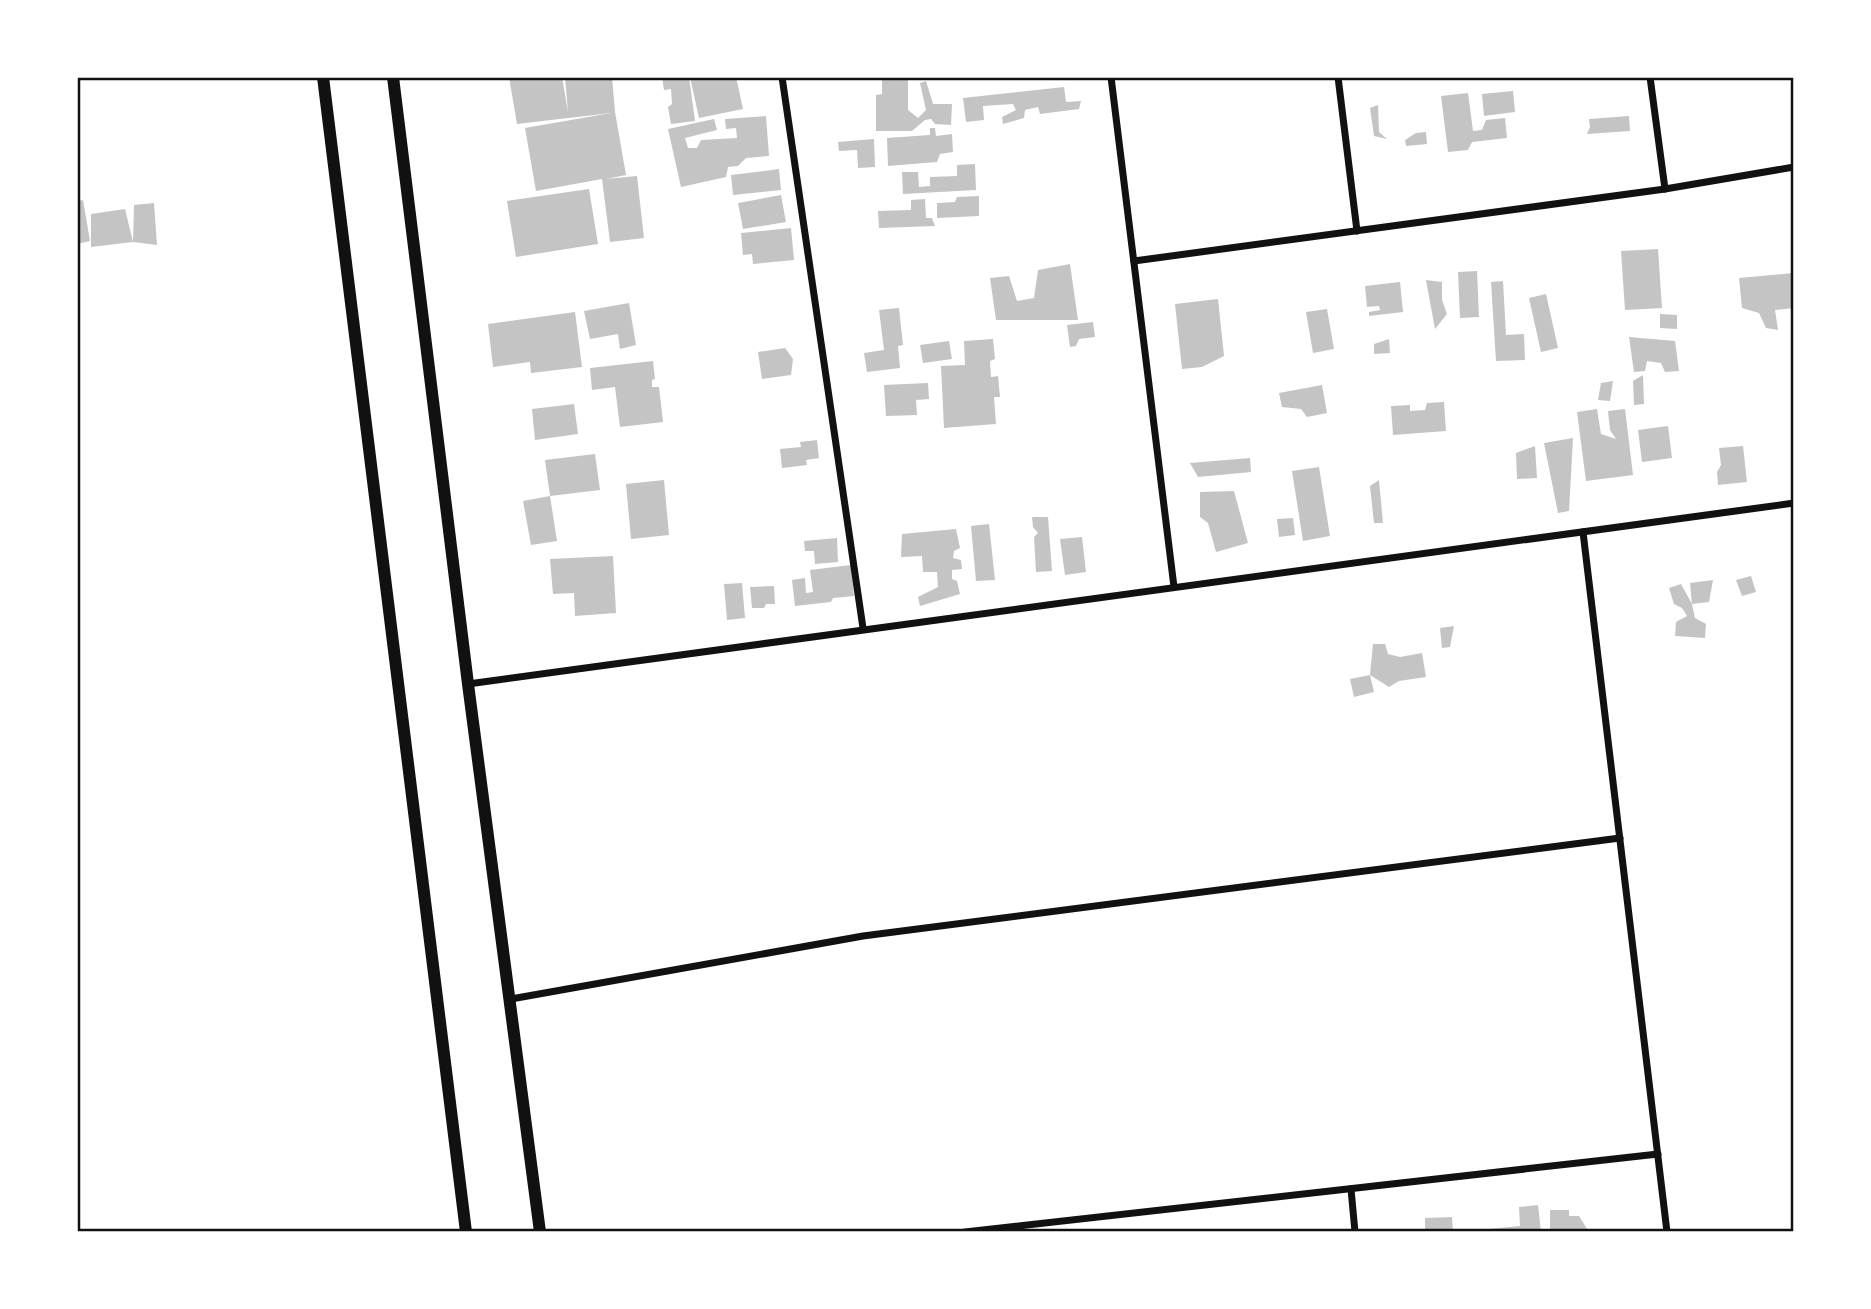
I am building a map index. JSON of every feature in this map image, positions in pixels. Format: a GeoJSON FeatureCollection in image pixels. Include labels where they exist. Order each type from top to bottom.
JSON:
{"type":"FeatureCollection","features":[{"type":"Feature","properties":{"kind":"street"},"geometry":{"type":"LineString","coordinates":[[323,77],[466,1232]]}},
{"type":"Feature","properties":{"kind":"street"},"geometry":{"type":"LineString","coordinates":[[393,77],[468,684],[540,1232]]}},
{"type":"Feature","properties":{"kind":"street"},"geometry":{"type":"LineString","coordinates":[[782,77],[863,628]]}},
{"type":"Feature","properties":{"kind":"street"},"geometry":{"type":"LineString","coordinates":[[1111,77],[1174,587]]}},
{"type":"Feature","properties":{"kind":"street"},"geometry":{"type":"LineString","coordinates":[[1338,77],[1357,231]]}},
{"type":"Feature","properties":{"kind":"street"},"geometry":{"type":"LineString","coordinates":[[1650,77],[1665,188]]}},
{"type":"Feature","properties":{"kind":"street"},"geometry":{"type":"LineString","coordinates":[[1134,261],[1665,188],[1794,167]]}},
{"type":"Feature","properties":{"kind":"street"},"geometry":{"type":"LineString","coordinates":[[468,684],[1794,503]]}},
{"type":"Feature","properties":{"kind":"street"},"geometry":{"type":"LineString","coordinates":[[1583,532],[1667,1232]]}},
{"type":"Feature","properties":{"kind":"street"},"geometry":{"type":"LineString","coordinates":[[511,999],[863,936],[1620,838]]}},
{"type":"Feature","properties":{"kind":"street"},"geometry":{"type":"LineString","coordinates":[[965,1232],[1658,1154]]}},
{"type":"Feature","properties":{"kind":"street"},"geometry":{"type":"LineString","coordinates":[[1351,1189],[1355,1232]]}},
{"type":"Feature","properties":{"kind":"building"},"geometry":{"type":"Polygon","coordinates":[[[509,77],[562,77],[568,112],[565,77],[612,77],[626,175],[606,179],[637,176],[644,238],[610,242],[602,179],[536,191],[525,128],[611,113],[517,124],[509,77]]]}},
{"type":"Feature","properties":{"kind":"building"},"geometry":{"type":"Polygon","coordinates":[[[662,77],[689,77],[695,121],[671,124],[668,107],[672,104],[671,89],[664,90],[662,77]]]}},
{"type":"Feature","properties":{"kind":"building"},"geometry":{"type":"Polygon","coordinates":[[[690,77],[736,77],[743,109],[699,118],[690,77]]]}},
{"type":"Feature","properties":{"kind":"building"},"geometry":{"type":"Polygon","coordinates":[[[882,77],[908,77],[908,110],[918,118],[926,110],[920,83],[926,81],[933,104],[952,104],[951,125],[935,124],[931,119],[925,120],[912,131],[876,131],[876,95],[882,94],[882,77]]]}},
{"type":"Feature","properties":{"kind":"building"},"geometry":{"type":"Polygon","coordinates":[[[1064,87],[1066,102],[1081,101],[1079,109],[1040,114],[1038,107],[1025,110],[1024,118],[1003,124],[1002,117],[1016,110],[1013,104],[983,106],[984,120],[966,122],[963,98],[1064,87]]]}},
{"type":"Feature","properties":{"kind":"building"},"geometry":{"type":"Polygon","coordinates":[[[1513,91],[1515,112],[1484,116],[1482,94],[1513,91]]]}},
{"type":"Feature","properties":{"kind":"building"},"geometry":{"type":"Polygon","coordinates":[[[1468,93],[1473,131],[1482,130],[1486,120],[1505,118],[1507,138],[1472,142],[1468,150],[1448,152],[1441,96],[1468,93]]]}},
{"type":"Feature","properties":{"kind":"building"},"geometry":{"type":"Polygon","coordinates":[[[1378,105],[1379,132],[1387,139],[1374,136],[1370,108],[1378,105]]]}},
{"type":"Feature","properties":{"kind":"building"},"geometry":{"type":"Polygon","coordinates":[[[766,116],[769,156],[746,158],[738,166],[728,167],[726,177],[681,187],[668,129],[714,119],[717,130],[685,138],[688,148],[697,148],[701,140],[737,138],[736,128],[726,129],[725,119],[766,116]]]}},
{"type":"Feature","properties":{"kind":"building"},"geometry":{"type":"Polygon","coordinates":[[[1629,116],[1630,131],[1587,134],[1589,119],[1629,116]]]}},
{"type":"Feature","properties":{"kind":"building"},"geometry":{"type":"Polygon","coordinates":[[[930,128],[935,128],[936,136],[952,134],[953,152],[940,154],[937,162],[888,166],[887,138],[930,135],[930,128]]]}},
{"type":"Feature","properties":{"kind":"building"},"geometry":{"type":"Polygon","coordinates":[[[1426,132],[1427,144],[1406,146],[1405,140],[1416,133],[1426,132]]]}},
{"type":"Feature","properties":{"kind":"building"},"geometry":{"type":"Polygon","coordinates":[[[874,139],[875,167],[858,168],[857,150],[839,151],[838,142],[874,139]]]}},
{"type":"Feature","properties":{"kind":"building"},"geometry":{"type":"Polygon","coordinates":[[[975,164],[976,190],[903,194],[902,172],[918,172],[919,187],[930,186],[930,177],[957,176],[957,165],[975,164]]]}},
{"type":"Feature","properties":{"kind":"building"},"geometry":{"type":"Polygon","coordinates":[[[779,169],[781,190],[733,195],[731,175],[779,169]]]}},
{"type":"Feature","properties":{"kind":"building"},"geometry":{"type":"Polygon","coordinates":[[[589,189],[598,244],[516,257],[507,201],[589,189]]]}},
{"type":"Feature","properties":{"kind":"building"},"geometry":{"type":"Polygon","coordinates":[[[781,195],[786,222],[743,229],[738,203],[781,195]]]}},
{"type":"Feature","properties":{"kind":"building"},"geometry":{"type":"Polygon","coordinates":[[[979,196],[979,216],[937,218],[937,203],[955,202],[957,197],[979,196]]]}},
{"type":"Feature","properties":{"kind":"building"},"geometry":{"type":"Polygon","coordinates":[[[925,199],[926,218],[932,218],[935,226],[879,228],[878,211],[911,210],[911,200],[925,199]]]}},
{"type":"Feature","properties":{"kind":"building"},"geometry":{"type":"Polygon","coordinates":[[[83,200],[90,241],[77,244],[77,201],[83,200]]]}},
{"type":"Feature","properties":{"kind":"building"},"geometry":{"type":"Polygon","coordinates":[[[154,203],[157,245],[133,242],[134,205],[154,203]]]}},
{"type":"Feature","properties":{"kind":"building"},"geometry":{"type":"Polygon","coordinates":[[[125,209],[133,242],[91,247],[91,214],[125,209]]]}},
{"type":"Feature","properties":{"kind":"building"},"geometry":{"type":"Polygon","coordinates":[[[791,228],[794,260],[753,264],[752,254],[743,255],[741,233],[791,228]]]}},
{"type":"Feature","properties":{"kind":"building"},"geometry":{"type":"Polygon","coordinates":[[[1658,249],[1662,308],[1625,310],[1621,251],[1658,249]]]}},
{"type":"Feature","properties":{"kind":"building"},"geometry":{"type":"Polygon","coordinates":[[[1070,264],[1078,320],[996,320],[990,278],[1009,276],[1017,301],[1034,298],[1038,270],[1070,264]]]}},
{"type":"Feature","properties":{"kind":"building"},"geometry":{"type":"Polygon","coordinates":[[[1477,271],[1479,317],[1460,318],[1458,272],[1477,271]]]}},
{"type":"Feature","properties":{"kind":"building"},"geometry":{"type":"Polygon","coordinates":[[[1794,273],[1794,308],[1775,310],[1778,330],[1766,328],[1759,313],[1742,308],[1739,278],[1794,273]]]}},
{"type":"Feature","properties":{"kind":"building"},"geometry":{"type":"Polygon","coordinates":[[[1426,280],[1442,282],[1442,300],[1447,314],[1435,329],[1426,280]]]}},
{"type":"Feature","properties":{"kind":"building"},"geometry":{"type":"Polygon","coordinates":[[[1503,281],[1506,335],[1524,334],[1525,360],[1496,361],[1491,282],[1503,281]]]}},
{"type":"Feature","properties":{"kind":"building"},"geometry":{"type":"Polygon","coordinates":[[[1400,282],[1403,312],[1369,316],[1369,312],[1380,310],[1379,306],[1367,307],[1365,286],[1400,282]]]}},
{"type":"Feature","properties":{"kind":"building"},"geometry":{"type":"Polygon","coordinates":[[[1546,294],[1558,348],[1541,352],[1529,298],[1546,294]]]}},
{"type":"Feature","properties":{"kind":"building"},"geometry":{"type":"Polygon","coordinates":[[[1218,299],[1224,356],[1202,367],[1182,369],[1175,304],[1218,299]]]}},
{"type":"Feature","properties":{"kind":"building"},"geometry":{"type":"Polygon","coordinates":[[[629,303],[636,345],[620,349],[618,334],[590,339],[584,311],[629,303]]]}},
{"type":"Feature","properties":{"kind":"building"},"geometry":{"type":"Polygon","coordinates":[[[899,308],[903,345],[898,346],[900,368],[867,372],[864,353],[884,350],[879,310],[899,308]]]}},
{"type":"Feature","properties":{"kind":"building"},"geometry":{"type":"Polygon","coordinates":[[[1327,309],[1334,349],[1313,353],[1306,312],[1327,309]]]}},
{"type":"Feature","properties":{"kind":"building"},"geometry":{"type":"Polygon","coordinates":[[[575,312],[582,367],[531,373],[530,362],[493,367],[488,324],[575,312]]]}},
{"type":"Feature","properties":{"kind":"building"},"geometry":{"type":"Polygon","coordinates":[[[1660,314],[1677,315],[1677,329],[1660,328],[1660,314]]]}},
{"type":"Feature","properties":{"kind":"building"},"geometry":{"type":"Polygon","coordinates":[[[1093,322],[1095,337],[1079,339],[1076,346],[1070,347],[1067,325],[1093,322]]]}},
{"type":"Feature","properties":{"kind":"building"},"geometry":{"type":"Polygon","coordinates":[[[1629,337],[1675,341],[1679,371],[1665,372],[1661,363],[1647,361],[1645,371],[1634,372],[1629,337]]]}},
{"type":"Feature","properties":{"kind":"building"},"geometry":{"type":"Polygon","coordinates":[[[993,339],[995,359],[990,361],[991,377],[998,376],[1000,397],[994,397],[996,424],[944,428],[941,366],[965,365],[964,341],[993,339]]]}},
{"type":"Feature","properties":{"kind":"building"},"geometry":{"type":"Polygon","coordinates":[[[1389,339],[1390,353],[1374,354],[1374,344],[1389,339]]]}},
{"type":"Feature","properties":{"kind":"building"},"geometry":{"type":"Polygon","coordinates":[[[949,341],[952,359],[923,363],[920,345],[949,341]]]}},
{"type":"Feature","properties":{"kind":"building"},"geometry":{"type":"Polygon","coordinates":[[[785,348],[793,359],[791,375],[762,379],[758,352],[785,348]]]}},
{"type":"Feature","properties":{"kind":"building"},"geometry":{"type":"Polygon","coordinates":[[[653,361],[655,379],[652,380],[652,387],[659,387],[663,422],[620,427],[615,387],[592,390],[590,368],[653,361]]]}},
{"type":"Feature","properties":{"kind":"building"},"geometry":{"type":"Polygon","coordinates":[[[1643,375],[1644,404],[1634,405],[1633,381],[1643,375]]]}},
{"type":"Feature","properties":{"kind":"building"},"geometry":{"type":"Polygon","coordinates":[[[1613,381],[1610,401],[1598,400],[1601,383],[1613,381]]]}},
{"type":"Feature","properties":{"kind":"building"},"geometry":{"type":"Polygon","coordinates":[[[928,383],[929,399],[916,400],[917,415],[886,416],[884,385],[928,383]]]}},
{"type":"Feature","properties":{"kind":"building"},"geometry":{"type":"Polygon","coordinates":[[[1322,385],[1327,413],[1307,417],[1301,409],[1282,407],[1279,393],[1322,385]]]}},
{"type":"Feature","properties":{"kind":"building"},"geometry":{"type":"Polygon","coordinates":[[[1444,402],[1446,431],[1393,435],[1391,406],[1410,405],[1410,411],[1425,410],[1427,403],[1444,402]]]}},
{"type":"Feature","properties":{"kind":"building"},"geometry":{"type":"Polygon","coordinates":[[[574,404],[578,434],[535,440],[532,409],[574,404]]]}},
{"type":"Feature","properties":{"kind":"building"},"geometry":{"type":"Polygon","coordinates":[[[1597,409],[1601,434],[1616,439],[1610,430],[1608,411],[1625,409],[1633,475],[1586,481],[1577,412],[1597,409]]]}},
{"type":"Feature","properties":{"kind":"building"},"geometry":{"type":"Polygon","coordinates":[[[1668,426],[1672,458],[1642,462],[1638,430],[1668,426]]]}},
{"type":"Feature","properties":{"kind":"building"},"geometry":{"type":"Polygon","coordinates":[[[1573,438],[1569,511],[1558,513],[1544,443],[1573,438]]]}},
{"type":"Feature","properties":{"kind":"building"},"geometry":{"type":"Polygon","coordinates":[[[817,440],[819,458],[806,460],[807,465],[782,468],[780,449],[801,447],[800,442],[817,440]]]}},
{"type":"Feature","properties":{"kind":"building"},"geometry":{"type":"Polygon","coordinates":[[[1535,446],[1537,478],[1517,479],[1516,453],[1535,446]]]}},
{"type":"Feature","properties":{"kind":"building"},"geometry":{"type":"Polygon","coordinates":[[[1743,446],[1747,482],[1718,485],[1717,472],[1721,465],[1719,448],[1743,446]]]}},
{"type":"Feature","properties":{"kind":"building"},"geometry":{"type":"Polygon","coordinates":[[[595,454],[600,490],[550,496],[545,460],[595,454]]]}},
{"type":"Feature","properties":{"kind":"building"},"geometry":{"type":"Polygon","coordinates":[[[1250,458],[1251,472],[1198,477],[1190,463],[1250,458]]]}},
{"type":"Feature","properties":{"kind":"building"},"geometry":{"type":"Polygon","coordinates":[[[1319,467],[1330,536],[1303,541],[1292,471],[1319,467]]]}},
{"type":"Feature","properties":{"kind":"building"},"geometry":{"type":"Polygon","coordinates":[[[664,480],[669,535],[631,539],[626,484],[664,480]]]}},
{"type":"Feature","properties":{"kind":"building"},"geometry":{"type":"Polygon","coordinates":[[[1379,480],[1383,523],[1374,523],[1370,486],[1379,480]]]}},
{"type":"Feature","properties":{"kind":"building"},"geometry":{"type":"Polygon","coordinates":[[[1234,491],[1248,543],[1216,552],[1208,523],[1200,517],[1200,492],[1234,491]]]}},
{"type":"Feature","properties":{"kind":"building"},"geometry":{"type":"Polygon","coordinates":[[[550,496],[557,541],[531,545],[523,501],[550,496]]]}},
{"type":"Feature","properties":{"kind":"building"},"geometry":{"type":"Polygon","coordinates":[[[1032,517],[1048,517],[1052,571],[1036,572],[1034,537],[1038,533],[1033,527],[1032,517]]]}},
{"type":"Feature","properties":{"kind":"building"},"geometry":{"type":"Polygon","coordinates":[[[1293,518],[1295,535],[1279,537],[1277,519],[1293,518]]]}},
{"type":"Feature","properties":{"kind":"building"},"geometry":{"type":"Polygon","coordinates":[[[989,524],[995,580],[976,581],[971,526],[989,524]]]}},
{"type":"Feature","properties":{"kind":"building"},"geometry":{"type":"Polygon","coordinates":[[[956,529],[960,548],[954,551],[953,558],[961,560],[962,569],[952,570],[952,579],[957,581],[960,594],[920,606],[918,597],[938,587],[937,572],[923,572],[922,556],[901,557],[902,534],[956,529]]]}},
{"type":"Feature","properties":{"kind":"building"},"geometry":{"type":"Polygon","coordinates":[[[1082,537],[1086,572],[1065,575],[1060,539],[1082,537]]]}},
{"type":"Feature","properties":{"kind":"building"},"geometry":{"type":"Polygon","coordinates":[[[837,538],[838,562],[815,564],[814,551],[805,551],[804,541],[837,538]]]}},
{"type":"Feature","properties":{"kind":"building"},"geometry":{"type":"Polygon","coordinates":[[[613,556],[616,613],[575,616],[574,593],[553,594],[550,559],[613,556]]]}},
{"type":"Feature","properties":{"kind":"building"},"geometry":{"type":"Polygon","coordinates":[[[851,565],[854,596],[795,606],[792,580],[805,578],[806,593],[813,592],[810,570],[851,565]]]}},
{"type":"Feature","properties":{"kind":"building"},"geometry":{"type":"Polygon","coordinates":[[[1751,576],[1756,592],[1742,596],[1736,580],[1751,576]]]}},
{"type":"Feature","properties":{"kind":"building"},"geometry":{"type":"Polygon","coordinates":[[[1713,580],[1709,602],[1692,604],[1690,583],[1713,580]]]}},
{"type":"Feature","properties":{"kind":"building"},"geometry":{"type":"Polygon","coordinates":[[[742,583],[745,618],[727,620],[724,584],[742,583]]]}},
{"type":"Feature","properties":{"kind":"building"},"geometry":{"type":"Polygon","coordinates":[[[1681,584],[1692,604],[1695,618],[1706,624],[1705,638],[1675,636],[1676,622],[1687,616],[1682,608],[1674,604],[1669,588],[1681,584]]]}},
{"type":"Feature","properties":{"kind":"building"},"geometry":{"type":"Polygon","coordinates":[[[774,586],[775,604],[752,608],[750,587],[774,586]]]}},
{"type":"Feature","properties":{"kind":"building"},"geometry":{"type":"Polygon","coordinates":[[[1454,626],[1450,647],[1442,648],[1440,628],[1454,626]]]}},
{"type":"Feature","properties":{"kind":"building"},"geometry":{"type":"Polygon","coordinates":[[[1373,644],[1385,644],[1388,654],[1400,657],[1422,653],[1426,677],[1399,681],[1389,687],[1370,675],[1373,644]]]}},
{"type":"Feature","properties":{"kind":"building"},"geometry":{"type":"Polygon","coordinates":[[[1370,675],[1374,692],[1354,697],[1350,679],[1370,675]]]}},
{"type":"Feature","properties":{"kind":"building"},"geometry":{"type":"Polygon","coordinates":[[[1538,1205],[1541,1232],[1478,1232],[1520,1226],[1519,1207],[1538,1205]]]}},
{"type":"Feature","properties":{"kind":"building"},"geometry":{"type":"Polygon","coordinates":[[[1550,1210],[1569,1210],[1569,1216],[1579,1216],[1589,1232],[1550,1231],[1550,1210]]]}},
{"type":"Feature","properties":{"kind":"building"},"geometry":{"type":"Polygon","coordinates":[[[1452,1217],[1453,1232],[1425,1232],[1425,1218],[1452,1217]]]}}]}
